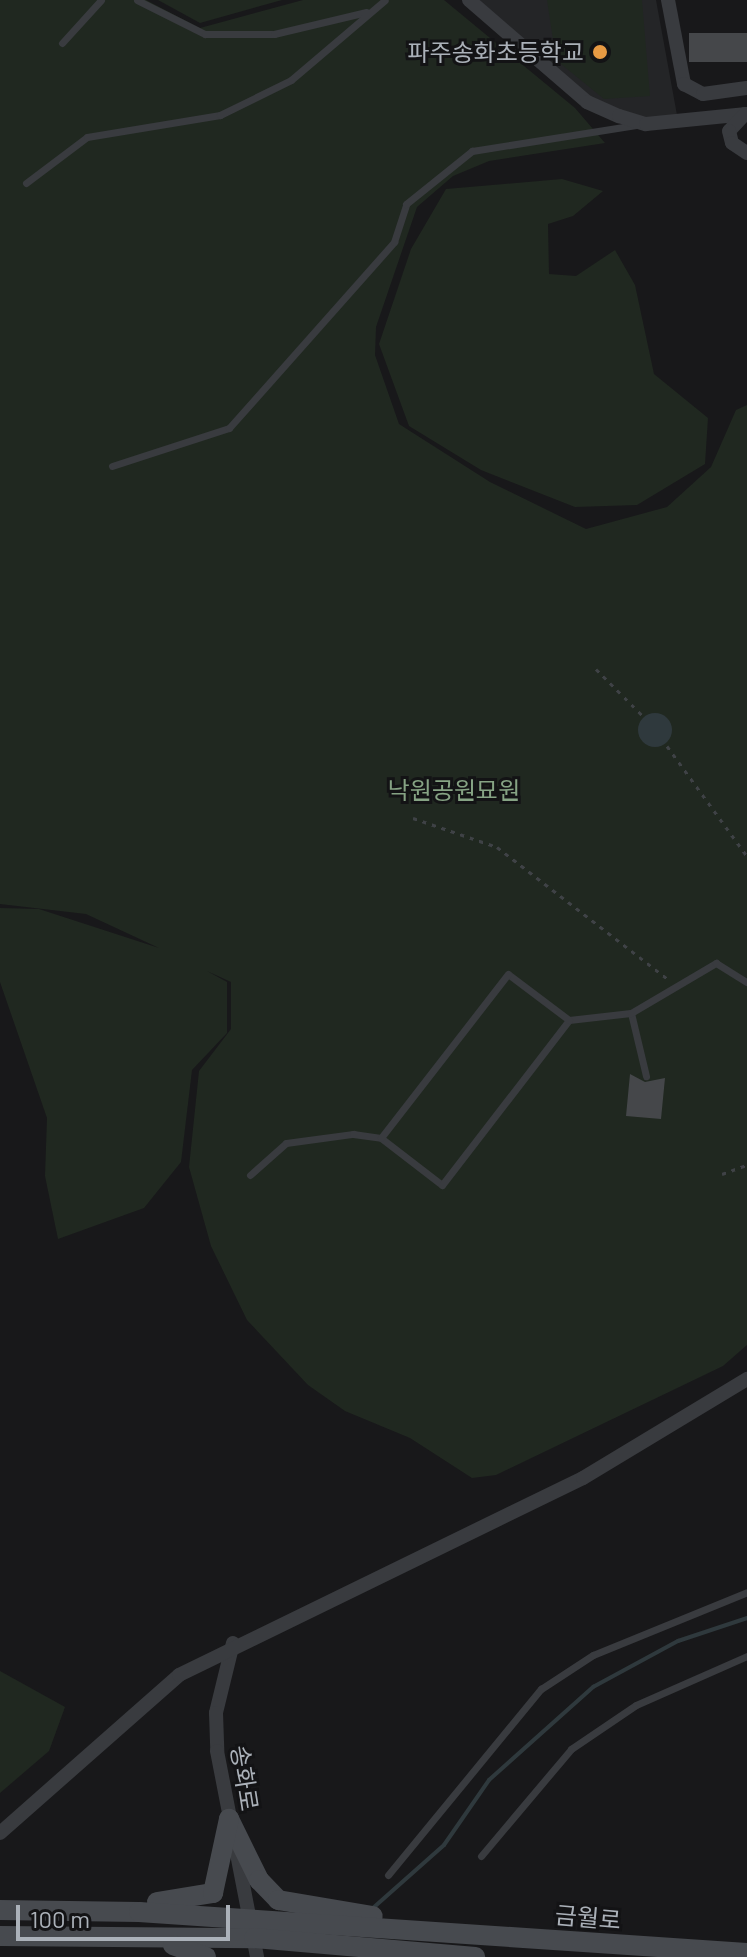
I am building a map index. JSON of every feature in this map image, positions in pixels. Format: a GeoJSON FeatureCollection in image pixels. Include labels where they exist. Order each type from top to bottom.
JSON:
{"type":"FeatureCollection","features":[{"type":"Feature","properties":{"kind":"main road"},"geometry":{"type":"LineString","coordinates":[[139,1912],[213,1893],[229,1819]]}},
{"type":"Feature","properties":{"kind":"main road"},"geometry":{"type":"LineString","coordinates":[[229,1819],[259,1880],[278,1900],[354,1922]]}},
{"type":"Feature","properties":{"kind":"main road"},"geometry":{"type":"LineString","coordinates":[[0,1910],[139,1912],[254,1938],[373,1954],[475,1957]]}},
{"type":"Feature","properties":{"kind":"main road"},"geometry":{"type":"LineString","coordinates":[[0,1936],[158,1940],[254,1938],[354,1922]]}},
{"type":"Feature","properties":{"kind":"main road","name":"금월로"},"geometry":{"type":"LineString","coordinates":[[354,1922],[399,1929],[747,1953]]}},
{"type":"Feature","properties":{"kind":"main road"},"geometry":{"type":"LineString","coordinates":[[158,1940],[206,1957]]}},
{"type":"Feature","properties":{"kind":"street"},"geometry":{"type":"LineString","coordinates":[[469,0],[587,102],[646,124],[747,114]]}},
{"type":"Feature","properties":{"kind":"street"},"geometry":{"type":"LineString","coordinates":[[668,0],[684,84],[703,94],[747,88]]}},
{"type":"Feature","properties":{"kind":"street"},"geometry":{"type":"LineString","coordinates":[[747,114],[729,131],[736,149],[747,153]]}},
{"type":"Feature","properties":{"kind":"street"},"geometry":{"type":"LineString","coordinates":[[0,1833],[179,1675],[233,1643],[583,1478],[747,1379]]}},
{"type":"Feature","properties":{"kind":"street","name":"송화로"},"geometry":{"type":"LineString","coordinates":[[233,1643],[216,1713],[229,1819],[254,1938]]}},
{"type":"Feature","properties":{"kind":"lane"},"geometry":{"type":"LineString","coordinates":[[62,43],[101,0]]}},
{"type":"Feature","properties":{"kind":"lane"},"geometry":{"type":"LineString","coordinates":[[137,0],[205,34],[274,34],[368,11]]}},
{"type":"Feature","properties":{"kind":"lane"},"geometry":{"type":"LineString","coordinates":[[26,183],[87,137],[220,115],[291,80],[368,11],[385,0]]}},
{"type":"Feature","properties":{"kind":"lane"},"geometry":{"type":"LineString","coordinates":[[112,466],[229,428],[394,242],[406,204],[472,151],[646,124]]}},
{"type":"Feature","properties":{"kind":"lane"},"geometry":{"type":"LineString","coordinates":[[381,1138],[508,974],[569,1020],[631,1013],[716,963],[747,982]]}},
{"type":"Feature","properties":{"kind":"lane"},"geometry":{"type":"LineString","coordinates":[[631,1013],[646,1076]]}},
{"type":"Feature","properties":{"kind":"lane"},"geometry":{"type":"LineString","coordinates":[[250,1175],[286,1143],[353,1134],[381,1138],[442,1185],[569,1020]]}},
{"type":"Feature","properties":{"kind":"lane"},"geometry":{"type":"LineString","coordinates":[[388,1875],[541,1689],[593,1655],[747,1592]]}},
{"type":"Feature","properties":{"kind":"lane"},"geometry":{"type":"LineString","coordinates":[[481,1856],[571,1749],[636,1705],[747,1656]]}},
{"type":"Feature","properties":{"kind":"path"},"geometry":{"type":"LineString","coordinates":[[596,669],[642,715]]}},
{"type":"Feature","properties":{"kind":"path"},"geometry":{"type":"LineString","coordinates":[[667,746],[747,856]]}},
{"type":"Feature","properties":{"kind":"path"},"geometry":{"type":"LineString","coordinates":[[413,818],[497,847],[677,986]]}},
{"type":"Feature","properties":{"kind":"path"},"geometry":{"type":"LineString","coordinates":[[722,1174],[747,1165]]}},
{"type":"Feature","properties":{"kind":"shaded area","name":"파주송화초등학교"},"geometry":{"type":"Polygon","coordinates":[[[479,0],[656,0],[677,115],[647,119],[595,100],[479,0]]]}},
{"type":"Feature","properties":{"kind":"shaded area"},"geometry":{"type":"Polygon","coordinates":[[[655,713],[667,718],[672,730],[667,742],[655,747],[643,742],[638,730],[643,718],[655,713]]]}},
{"type":"Feature","properties":{"kind":"green space","name":"낙원공원묘원"},"geometry":{"type":"Polygon","coordinates":[[[0,0],[146,0],[200,28],[303,0],[444,0],[575,108],[605,143],[489,161],[453,176],[417,207],[376,327],[375,355],[399,424],[490,482],[586,529],[667,507],[711,467],[736,410],[747,405],[747,1345],[723,1366],[496,1475],[472,1478],[410,1438],[345,1411],[308,1385],[247,1320],[211,1246],[189,1167],[199,1071],[231,1029],[231,982],[207,971],[227,982],[227,1033],[192,1070],[181,1162],[144,1208],[58,1239],[45,1176],[47,1118],[0,982],[0,908],[39,909],[159,948],[86,914],[0,904],[0,0]]]}},
{"type":"Feature","properties":{"kind":"green space"},"geometry":{"type":"Polygon","coordinates":[[[158,0],[282,0],[200,23],[158,0]]]}},
{"type":"Feature","properties":{"kind":"green space"},"geometry":{"type":"Polygon","coordinates":[[[547,0],[642,0],[650,96],[604,99],[556,60],[547,0]]]}},
{"type":"Feature","properties":{"kind":"green space"},"geometry":{"type":"Polygon","coordinates":[[[562,179],[603,191],[573,216],[548,224],[549,274],[576,276],[615,250],[635,285],[654,374],[708,418],[705,464],[637,505],[575,507],[481,470],[409,426],[379,344],[411,249],[446,189],[562,179]]]}},
{"type":"Feature","properties":{"kind":"green space"},"geometry":{"type":"Polygon","coordinates":[[[0,1671],[65,1707],[49,1751],[0,1793],[0,1671]]]}},
{"type":"Feature","properties":{"kind":"building"},"geometry":{"type":"Polygon","coordinates":[[[689,33],[747,33],[747,62],[689,62],[689,33]]]}},
{"type":"Feature","properties":{"kind":"building"},"geometry":{"type":"Polygon","coordinates":[[[630,1074],[645,1082],[665,1078],[661,1119],[626,1116],[630,1074]]]}},
{"type":"Feature","properties":{"kind":"waterway"},"geometry":{"type":"LineString","coordinates":[[373,1908],[444,1845],[489,1780],[593,1687],[678,1641],[747,1618]]}},
{"type":"Feature","properties":{"kind":"place","name":"파주송화초등학교"},"geometry":{"type":"Point","coordinates":[600,52]}}]}
